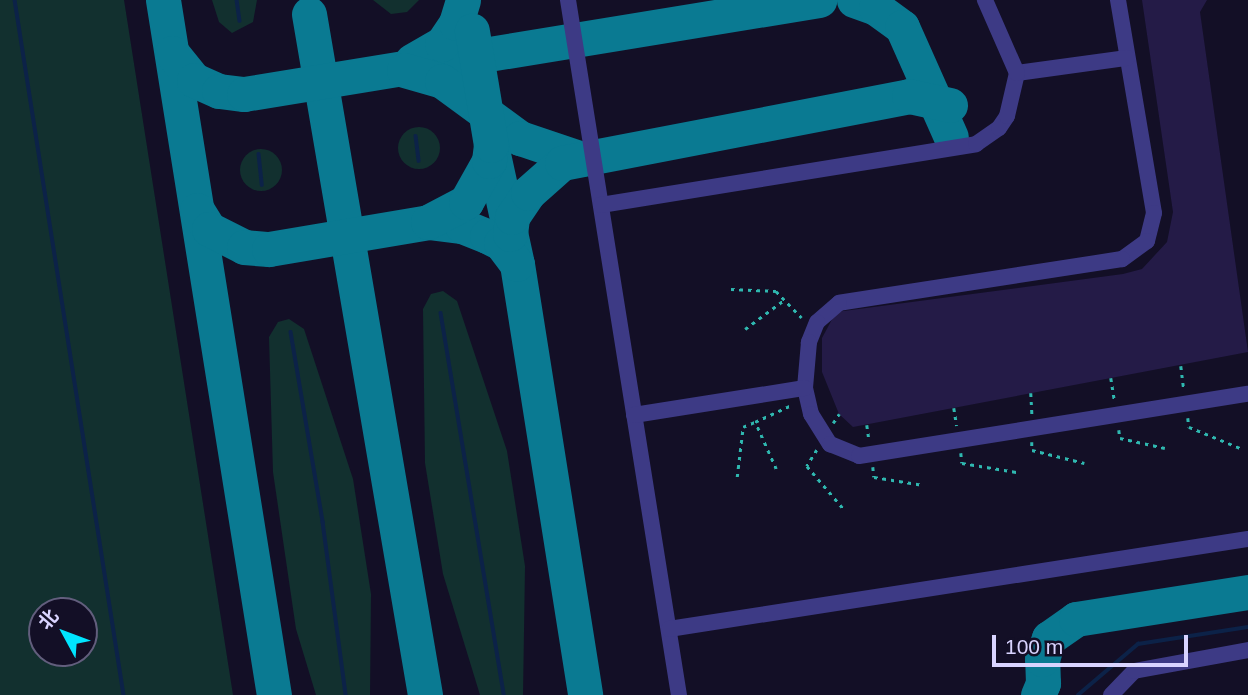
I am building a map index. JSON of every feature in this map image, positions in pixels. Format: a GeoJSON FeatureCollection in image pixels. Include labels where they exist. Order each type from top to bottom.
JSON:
{"type":"FeatureCollection","features":[{"type":"Feature","properties":{"kind":"lane"},"geometry":{"type":"LineString","coordinates":[[568,0],[679,695]]}},
{"type":"Feature","properties":{"kind":"lane"},"geometry":{"type":"LineString","coordinates":[[601,205],[976,144],[999,128],[1007,116],[1017,73],[985,0]]}},
{"type":"Feature","properties":{"kind":"lane"},"geometry":{"type":"LineString","coordinates":[[1118,0],[1154,213],[1154,226],[1137,253],[1122,259],[839,303],[828,310],[813,332],[804,394],[811,414],[830,444],[848,455],[859,456],[1248,394]]}},
{"type":"Feature","properties":{"kind":"lane"},"geometry":{"type":"LineString","coordinates":[[1017,73],[1127,58]]}},
{"type":"Feature","properties":{"kind":"lane"},"geometry":{"type":"LineString","coordinates":[[634,415],[804,394]]}},
{"type":"Feature","properties":{"kind":"lane"},"geometry":{"type":"LineString","coordinates":[[669,629],[1248,539]]}},
{"type":"Feature","properties":{"kind":"lane"},"geometry":{"type":"LineString","coordinates":[[1111,695],[1135,671],[1248,650]]}},
{"type":"Feature","properties":{"kind":"path"},"geometry":{"type":"LineString","coordinates":[[731,289],[776,291],[803,319]]}},
{"type":"Feature","properties":{"kind":"path"},"geometry":{"type":"LineString","coordinates":[[745,329],[784,300]]}},
{"type":"Feature","properties":{"kind":"path"},"geometry":{"type":"LineString","coordinates":[[737,477],[743,428],[804,394]]}},
{"type":"Feature","properties":{"kind":"path"},"geometry":{"type":"LineString","coordinates":[[833,425],[839,414]]}},
{"type":"Feature","properties":{"kind":"path"},"geometry":{"type":"LineString","coordinates":[[755,422],[776,468]]}},
{"type":"Feature","properties":{"kind":"path"},"geometry":{"type":"LineString","coordinates":[[820,445],[807,466],[842,508]]}},
{"type":"Feature","properties":{"kind":"green space"},"geometry":{"type":"Polygon","coordinates":[[[0,0],[124,0],[233,695],[0,695],[0,0]]]}},
{"type":"Feature","properties":{"kind":"green space"},"geometry":{"type":"Polygon","coordinates":[[[212,0],[257,0],[253,22],[232,33],[219,22],[212,0]]]}},
{"type":"Feature","properties":{"kind":"green space"},"geometry":{"type":"Polygon","coordinates":[[[373,0],[419,0],[407,12],[391,14],[373,0]]]}},
{"type":"Feature","properties":{"kind":"green space"},"geometry":{"type":"Polygon","coordinates":[[[419,127],[434,133],[440,148],[434,163],[419,169],[404,163],[398,148],[404,133],[419,127]]]}},
{"type":"Feature","properties":{"kind":"green space"},"geometry":{"type":"Polygon","coordinates":[[[261,149],[276,155],[282,170],[276,185],[261,191],[246,185],[240,170],[246,155],[261,149]]]}},
{"type":"Feature","properties":{"kind":"green space"},"geometry":{"type":"Polygon","coordinates":[[[443,291],[457,301],[507,451],[525,566],[523,695],[480,695],[443,574],[425,463],[423,309],[431,294],[443,291]]]}},
{"type":"Feature","properties":{"kind":"green space"},"geometry":{"type":"Polygon","coordinates":[[[289,319],[304,329],[353,479],[371,594],[370,695],[316,695],[296,629],[273,472],[269,337],[278,322],[289,319]]]}},
{"type":"Feature","properties":{"kind":"building"},"geometry":{"type":"Polygon","coordinates":[[[1142,0],[1207,0],[1200,12],[1248,352],[853,427],[839,414],[822,372],[822,338],[836,312],[1123,274],[1142,269],[1167,242],[1173,212],[1142,0]]]}},
{"type":"Feature","properties":{"kind":"waterway"},"geometry":{"type":"LineString","coordinates":[[15,0],[124,695]]}},
{"type":"Feature","properties":{"kind":"waterway"},"geometry":{"type":"LineString","coordinates":[[237,0],[240,21]]}},
{"type":"Feature","properties":{"kind":"waterway"},"geometry":{"type":"LineString","coordinates":[[416,136],[419,161]]}},
{"type":"Feature","properties":{"kind":"waterway"},"geometry":{"type":"LineString","coordinates":[[259,154],[262,185]]}},
{"type":"Feature","properties":{"kind":"waterway"},"geometry":{"type":"LineString","coordinates":[[441,313],[504,695]]}},
{"type":"Feature","properties":{"kind":"waterway"},"geometry":{"type":"LineString","coordinates":[[291,332],[323,522],[346,695]]}},
{"type":"Feature","properties":{"kind":"waterway"},"geometry":{"type":"LineString","coordinates":[[1078,695],[1138,644],[1248,627]]}},
{"type":"Feature","properties":{"kind":"taxiway"},"geometry":{"type":"LineString","coordinates":[[163,0],[274,695]]}},
{"type":"Feature","properties":{"kind":"taxiway"},"geometry":{"type":"LineString","coordinates":[[412,61],[442,44],[456,23],[463,0]]}},
{"type":"Feature","properties":{"kind":"taxiway"},"geometry":{"type":"LineString","coordinates":[[172,53],[194,80],[219,91],[244,94],[819,0]]}},
{"type":"Feature","properties":{"kind":"taxiway"},"geometry":{"type":"LineString","coordinates":[[854,0],[876,8],[902,27],[951,137]]}},
{"type":"Feature","properties":{"kind":"taxiway"},"geometry":{"type":"LineString","coordinates":[[309,14],[425,695]]}},
{"type":"Feature","properties":{"kind":"taxiway"},"geometry":{"type":"LineString","coordinates":[[428,222],[466,202],[489,161],[491,145],[472,31]]}},
{"type":"Feature","properties":{"kind":"taxiway"},"geometry":{"type":"LineString","coordinates":[[404,70],[442,81],[520,138],[582,159]]}},
{"type":"Feature","properties":{"kind":"taxiway"},"geometry":{"type":"LineString","coordinates":[[510,234],[512,217],[528,193],[562,163],[909,96],[950,105]]}},
{"type":"Feature","properties":{"kind":"taxiway"},"geometry":{"type":"LineString","coordinates":[[491,145],[517,264],[585,695]]}},
{"type":"Feature","properties":{"kind":"taxiway"},"geometry":{"type":"LineString","coordinates":[[197,210],[209,229],[244,247],[269,249],[428,222],[462,226],[487,236],[501,243],[517,264]]}},
{"type":"Feature","properties":{"kind":"taxiway"},"geometry":{"type":"LineString","coordinates":[[1038,695],[1043,683],[1042,659],[1049,638],[1076,619],[1248,592]]}}]}
